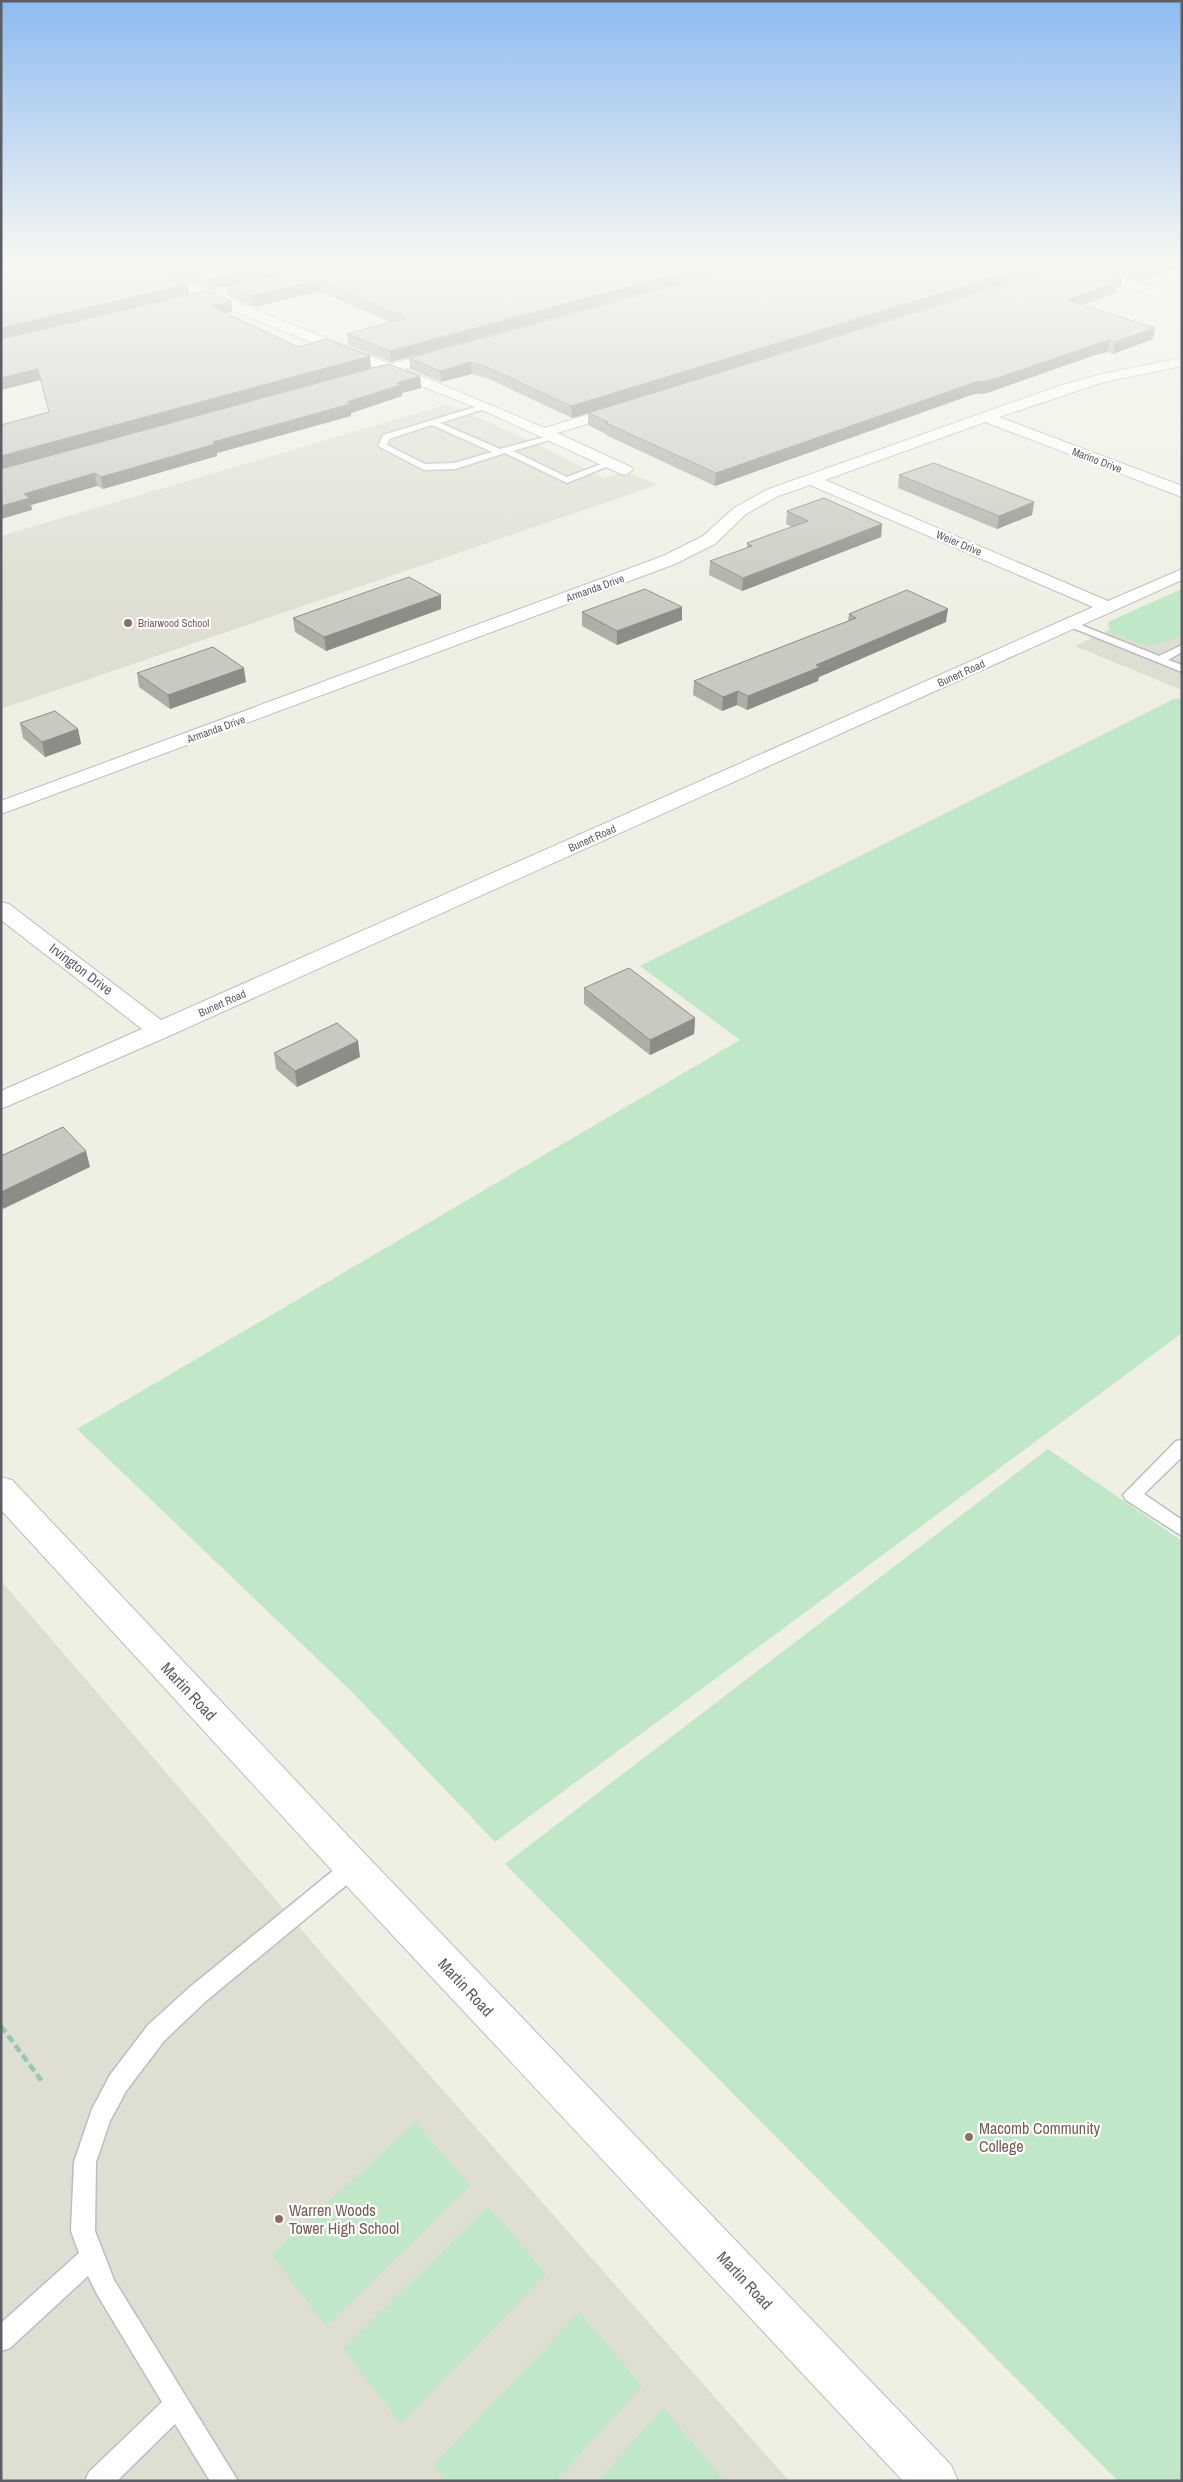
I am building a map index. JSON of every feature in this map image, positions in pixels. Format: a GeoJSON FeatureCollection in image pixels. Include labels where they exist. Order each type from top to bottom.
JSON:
{"type":"FeatureCollection","features":[{"type":"Feature","properties":{"kind":"street"},"geometry":{"type":"LineString","coordinates":[[426,382],[486,406],[625,470]]}},
{"type":"Feature","properties":{"kind":"street","name":"Armanda Drive"},"geometry":{"type":"LineString","coordinates":[[1,808],[668,560],[709,540],[740,512],[755,502],[810,479],[1085,382]]}},
{"type":"Feature","properties":{"kind":"street"},"geometry":{"type":"LineString","coordinates":[[549,434],[639,403]]}},
{"type":"Feature","properties":{"kind":"street","name":"Marino Drive"},"geometry":{"type":"LineString","coordinates":[[984,417],[1182,492]]}},
{"type":"Feature","properties":{"kind":"street","name":"Weier Drive"},"geometry":{"type":"LineString","coordinates":[[810,479],[1108,607]]}},
{"type":"Feature","properties":{"kind":"street","name":"Bunert Road"},"geometry":{"type":"LineString","coordinates":[[1,1101],[1182,574]]}},
{"type":"Feature","properties":{"kind":"street","name":"Irvington Drive"},"geometry":{"type":"LineString","coordinates":[[1,909],[160,1031]]}},
{"type":"Feature","properties":{"kind":"street","name":"Martin Road"},"geometry":{"type":"LineString","coordinates":[[1,1488],[353,1867],[935,2481]]}},
{"type":"Feature","properties":{"kind":"lane"},"geometry":{"type":"LineString","coordinates":[[486,406],[386,437],[382,446],[424,467],[455,466],[549,434]]}},
{"type":"Feature","properties":{"kind":"lane"},"geometry":{"type":"LineString","coordinates":[[432,422],[567,480],[612,463]]}},
{"type":"Feature","properties":{"kind":"lane"},"geometry":{"type":"LineString","coordinates":[[1071,624],[1182,669]]}},
{"type":"Feature","properties":{"kind":"lane"},"geometry":{"type":"LineString","coordinates":[[1160,660],[1182,648]]}},
{"type":"Feature","properties":{"kind":"lane"},"geometry":{"type":"LineString","coordinates":[[1182,1446],[1132,1495],[1182,1529]]}},
{"type":"Feature","properties":{"kind":"lane"},"geometry":{"type":"LineString","coordinates":[[225,2481],[106,2288],[92,2257],[83,2231],[85,2162],[100,2117],[118,2083],[138,2054],[175,2014],[353,1867]]}},
{"type":"Feature","properties":{"kind":"lane"},"geometry":{"type":"LineString","coordinates":[[1,2339],[92,2257]]}},
{"type":"Feature","properties":{"kind":"lane"},"geometry":{"type":"LineString","coordinates":[[98,2481],[177,2404]]}},
{"type":"Feature","properties":{"kind":"path"},"geometry":{"type":"LineString","coordinates":[[1,2026],[44,2084]]}},
{"type":"Feature","properties":{"kind":"shaded area","name":"Briarwood School"},"geometry":{"type":"Polygon","coordinates":[[[448,404],[541,446],[604,478],[627,471],[657,485],[1,709],[1,536],[448,404]]]}},
{"type":"Feature","properties":{"kind":"shaded area"},"geometry":{"type":"Polygon","coordinates":[[[1182,596],[1182,690],[1075,646],[1110,629],[1182,596]]]}},
{"type":"Feature","properties":{"kind":"shaded area","name":"Warren Woods Tower High School"},"geometry":{"type":"Polygon","coordinates":[[[1,1581],[325,1957],[789,2481],[1,2481],[1,1581]]]}},
{"type":"Feature","properties":{"kind":"green space"},"geometry":{"type":"Polygon","coordinates":[[[1182,589],[1182,634],[1162,643],[1146,645],[1110,633],[1108,622],[1182,589]]]}},
{"type":"Feature","properties":{"kind":"green space"},"geometry":{"type":"Polygon","coordinates":[[[1182,698],[1182,1333],[495,1842],[354,1694],[77,1429],[740,1040],[640,966],[1174,699],[1182,698]]]}},
{"type":"Feature","properties":{"kind":"green space","name":"Macomb Community College"},"geometry":{"type":"Polygon","coordinates":[[[1048,1449],[1182,1541],[1182,2481],[1118,2481],[505,1864],[1048,1449]]]}},
{"type":"Feature","properties":{"kind":"green space"},"geometry":{"type":"Polygon","coordinates":[[[415,2122],[470,2186],[326,2326],[271,2255],[415,2122]]]}},
{"type":"Feature","properties":{"kind":"green space"},"geometry":{"type":"Polygon","coordinates":[[[488,2206],[546,2274],[401,2424],[343,2349],[488,2206]]]}},
{"type":"Feature","properties":{"kind":"green space"},"geometry":{"type":"Polygon","coordinates":[[[579,2312],[642,2386],[556,2481],[445,2481],[433,2466],[579,2312]]]}},
{"type":"Feature","properties":{"kind":"green space"},"geometry":{"type":"Polygon","coordinates":[[[663,2408],[725,2481],[598,2481],[663,2408]]]}},
{"type":"Feature","properties":{"kind":"building"},"geometry":{"type":"Polygon","coordinates":[[[41,382],[275,382],[1,456],[1,425],[49,412],[41,382]]]}},
{"type":"Feature","properties":{"kind":"building"},"geometry":{"type":"Polygon","coordinates":[[[322,382],[401,382],[397,383],[401,385],[347,402],[350,404],[213,442],[215,444],[101,477],[95,473],[24,494],[30,498],[1,506],[1,469],[322,382]]]}},
{"type":"Feature","properties":{"kind":"building"},"geometry":{"type":"Polygon","coordinates":[[[519,382],[650,382],[571,406],[519,382]]]}},
{"type":"Feature","properties":{"kind":"building"},"geometry":{"type":"Polygon","coordinates":[[[690,382],[978,382],[716,473],[588,413],[690,382]]]}},
{"type":"Feature","properties":{"kind":"building"},"geometry":{"type":"Polygon","coordinates":[[[934,463],[1034,502],[999,516],[899,475],[934,463]]]}},
{"type":"Feature","properties":{"kind":"building"},"geometry":{"type":"Polygon","coordinates":[[[824,498],[882,524],[743,578],[710,561],[752,546],[747,543],[808,521],[787,511],[824,498]]]}},
{"type":"Feature","properties":{"kind":"building"},"geometry":{"type":"Polygon","coordinates":[[[409,577],[441,595],[324,637],[293,618],[409,577]]]}},
{"type":"Feature","properties":{"kind":"building"},"geometry":{"type":"Polygon","coordinates":[[[645,589],[682,607],[617,631],[582,612],[645,589]]]}},
{"type":"Feature","properties":{"kind":"building"},"geometry":{"type":"Polygon","coordinates":[[[907,590],[948,609],[816,665],[820,667],[748,696],[738,691],[723,697],[694,681],[856,618],[849,614],[907,590]]]}},
{"type":"Feature","properties":{"kind":"building"},"geometry":{"type":"Polygon","coordinates":[[[213,647],[244,668],[168,695],[137,673],[213,647]]]}},
{"type":"Feature","properties":{"kind":"building"},"geometry":{"type":"Polygon","coordinates":[[[55,711],[78,729],[42,742],[20,723],[55,711]]]}},
{"type":"Feature","properties":{"kind":"building"},"geometry":{"type":"Polygon","coordinates":[[[629,968],[695,1018],[650,1040],[584,988],[629,968]]]}},
{"type":"Feature","properties":{"kind":"building"},"geometry":{"type":"Polygon","coordinates":[[[337,1023],[358,1041],[295,1071],[274,1053],[337,1023]]]}},
{"type":"Feature","properties":{"kind":"building"},"geometry":{"type":"Polygon","coordinates":[[[63,1127],[86,1151],[1,1192],[1,1156],[63,1127]]]}},
{"type":"Feature","properties":{"kind":"place","name":"Briarwood School"},"geometry":{"type":"Point","coordinates":[128,623]}},
{"type":"Feature","properties":{"kind":"place","name":"Macomb Community College"},"geometry":{"type":"Point","coordinates":[969,2137]}},
{"type":"Feature","properties":{"kind":"place","name":"Warren Woods Tower High School"},"geometry":{"type":"Point","coordinates":[279,2219]}}]}
